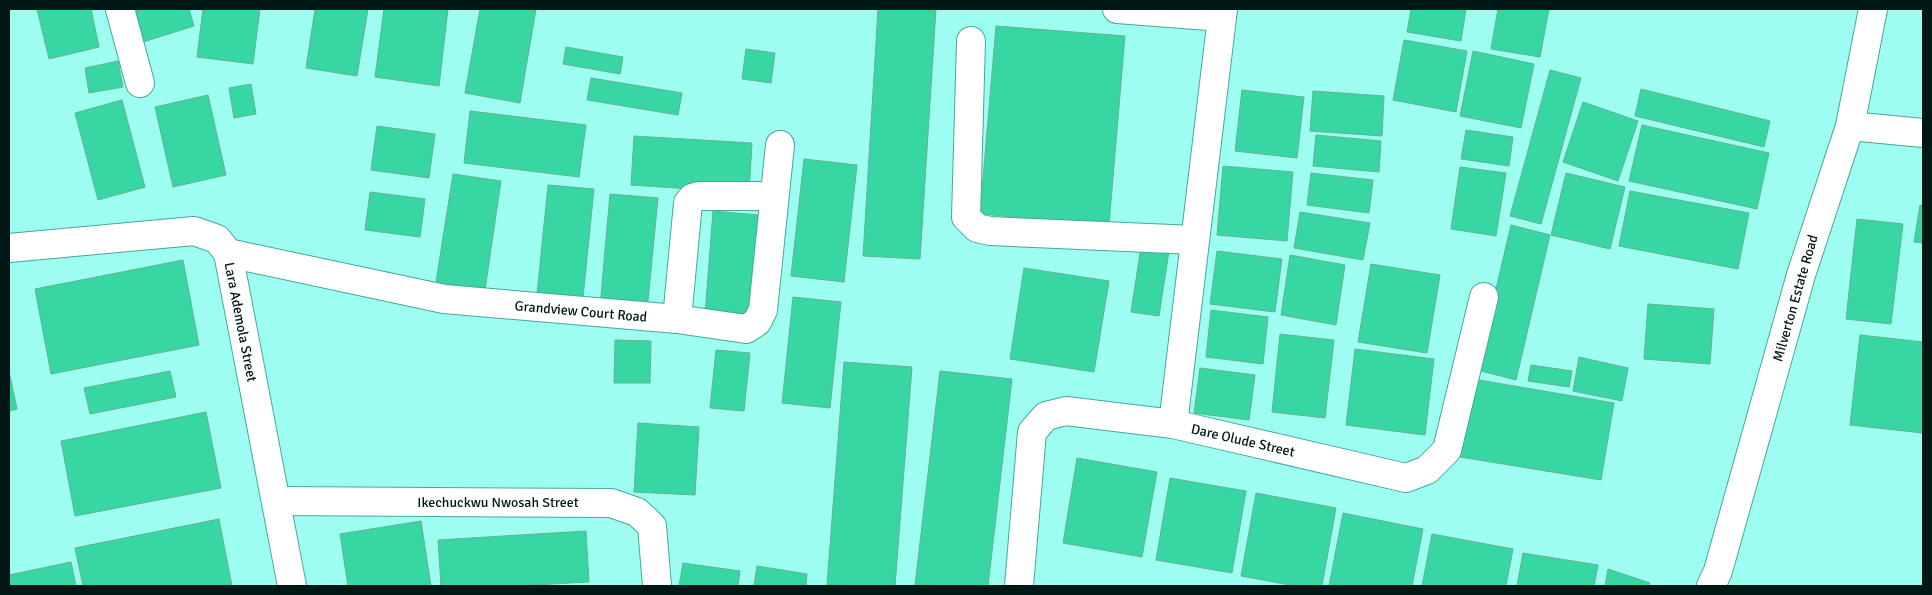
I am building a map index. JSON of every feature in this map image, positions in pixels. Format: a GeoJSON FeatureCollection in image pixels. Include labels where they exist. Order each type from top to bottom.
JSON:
{"type":"FeatureCollection","features":[{"type":"Feature","properties":{"kind":"street"},"geometry":{"type":"LineString","coordinates":[[120,9],[140,83]]}},
{"type":"Feature","properties":{"kind":"street"},"geometry":{"type":"LineString","coordinates":[[1117,9],[1223,13],[1173,424]]}},
{"type":"Feature","properties":{"kind":"street","name":"Milverton Estate Road"},"geometry":{"type":"LineString","coordinates":[[1711,586],[1718,571],[1800,274],[1850,126],[1873,9]]}},
{"type":"Feature","properties":{"kind":"street"},"geometry":{"type":"LineString","coordinates":[[972,41],[966,217],[977,228],[1195,240]]}},
{"type":"Feature","properties":{"kind":"street"},"geometry":{"type":"LineString","coordinates":[[1850,126],[1923,133]]}},
{"type":"Feature","properties":{"kind":"street","name":"Grandview Court Road"},"geometry":{"type":"LineString","coordinates":[[228,253],[444,299],[677,319],[746,329],[757,322],[763,310],[780,145]]}},
{"type":"Feature","properties":{"kind":"street"},"geometry":{"type":"LineString","coordinates":[[677,319],[688,202],[692,198],[699,196],[774,196]]}},
{"type":"Feature","properties":{"kind":"street","name":"Lara Ademola Street"},"geometry":{"type":"LineString","coordinates":[[9,248],[194,232],[217,239],[228,253],[292,586]]}},
{"type":"Feature","properties":{"kind":"street","name":"Dare Olude Street"},"geometry":{"type":"LineString","coordinates":[[1019,586],[1032,432],[1046,416],[1066,410],[1173,424],[1406,478],[1427,470],[1447,450],[1484,297]]}},
{"type":"Feature","properties":{"kind":"street","name":"Ikechuckwu Nwosah Street"},"geometry":{"type":"LineString","coordinates":[[276,501],[610,503],[638,512],[652,526],[657,586]]}},
{"type":"Feature","properties":{"kind":"building"},"geometry":{"type":"Polygon","coordinates":[[[37,9],[91,9],[99,47],[49,59],[37,9]]]}},
{"type":"Feature","properties":{"kind":"building"},"geometry":{"type":"Polygon","coordinates":[[[133,9],[189,9],[194,26],[143,42],[133,9]]]}},
{"type":"Feature","properties":{"kind":"building"},"geometry":{"type":"Polygon","coordinates":[[[203,9],[260,9],[253,64],[197,57],[203,9]]]}},
{"type":"Feature","properties":{"kind":"building"},"geometry":{"type":"Polygon","coordinates":[[[315,9],[368,9],[357,76],[306,68],[315,9]]]}},
{"type":"Feature","properties":{"kind":"building"},"geometry":{"type":"Polygon","coordinates":[[[384,9],[448,9],[439,86],[375,77],[384,9]]]}},
{"type":"Feature","properties":{"kind":"building"},"geometry":{"type":"Polygon","coordinates":[[[480,9],[536,9],[520,103],[465,93],[480,9]]]}},
{"type":"Feature","properties":{"kind":"building"},"geometry":{"type":"Polygon","coordinates":[[[878,9],[936,9],[920,259],[863,256],[878,9]]]}},
{"type":"Feature","properties":{"kind":"building"},"geometry":{"type":"Polygon","coordinates":[[[1411,9],[1466,9],[1461,41],[1407,32],[1411,9]]]}},
{"type":"Feature","properties":{"kind":"building"},"geometry":{"type":"Polygon","coordinates":[[[1498,9],[1549,9],[1540,57],[1491,49],[1498,9]]]}},
{"type":"Feature","properties":{"kind":"building"},"geometry":{"type":"Polygon","coordinates":[[[996,26],[1125,36],[1109,225],[980,214],[996,26]]]}},
{"type":"Feature","properties":{"kind":"building"},"geometry":{"type":"Polygon","coordinates":[[[1404,40],[1467,51],[1456,112],[1393,100],[1404,40]]]}},
{"type":"Feature","properties":{"kind":"building"},"geometry":{"type":"Polygon","coordinates":[[[566,47],[623,57],[620,74],[563,64],[566,47]]]}},
{"type":"Feature","properties":{"kind":"building"},"geometry":{"type":"Polygon","coordinates":[[[746,49],[775,53],[771,83],[742,79],[746,49]]]}},
{"type":"Feature","properties":{"kind":"building"},"geometry":{"type":"Polygon","coordinates":[[[1473,51],[1534,64],[1521,128],[1460,116],[1473,51]]]}},
{"type":"Feature","properties":{"kind":"building"},"geometry":{"type":"Polygon","coordinates":[[[118,61],[123,87],[89,93],[85,68],[118,61]]]}},
{"type":"Feature","properties":{"kind":"building"},"geometry":{"type":"Polygon","coordinates":[[[1550,70],[1581,78],[1541,224],[1510,216],[1550,70]]]}},
{"type":"Feature","properties":{"kind":"building"},"geometry":{"type":"Polygon","coordinates":[[[591,78],[682,93],[678,115],[587,100],[591,78]]]}},
{"type":"Feature","properties":{"kind":"building"},"geometry":{"type":"Polygon","coordinates":[[[251,84],[256,114],[234,118],[229,88],[251,84]]]}},
{"type":"Feature","properties":{"kind":"building"},"geometry":{"type":"Polygon","coordinates":[[[1641,89],[1770,121],[1764,147],[1635,116],[1641,89]]]}},
{"type":"Feature","properties":{"kind":"building"},"geometry":{"type":"Polygon","coordinates":[[[1242,90],[1304,97],[1297,158],[1235,151],[1242,90]]]}},
{"type":"Feature","properties":{"kind":"building"},"geometry":{"type":"Polygon","coordinates":[[[1313,91],[1384,96],[1382,136],[1310,131],[1313,91]]]}},
{"type":"Feature","properties":{"kind":"building"},"geometry":{"type":"Polygon","coordinates":[[[208,95],[226,175],[173,187],[155,107],[208,95]]]}},
{"type":"Feature","properties":{"kind":"building"},"geometry":{"type":"Polygon","coordinates":[[[122,100],[145,187],[98,200],[75,113],[122,100]]]}},
{"type":"Feature","properties":{"kind":"building"},"geometry":{"type":"Polygon","coordinates":[[[1583,102],[1638,121],[1618,181],[1563,162],[1583,102]]]}},
{"type":"Feature","properties":{"kind":"building"},"geometry":{"type":"Polygon","coordinates":[[[470,111],[586,125],[579,177],[464,163],[470,111]]]}},
{"type":"Feature","properties":{"kind":"building"},"geometry":{"type":"Polygon","coordinates":[[[1642,125],[1769,153],[1757,209],[1629,181],[1642,125]]]}},
{"type":"Feature","properties":{"kind":"building"},"geometry":{"type":"Polygon","coordinates":[[[377,126],[435,134],[429,178],[371,170],[377,126]]]}},
{"type":"Feature","properties":{"kind":"building"},"geometry":{"type":"Polygon","coordinates":[[[1466,130],[1513,137],[1509,166],[1461,159],[1466,130]]]}},
{"type":"Feature","properties":{"kind":"building"},"geometry":{"type":"Polygon","coordinates":[[[1316,135],[1381,141],[1379,172],[1313,166],[1316,135]]]}},
{"type":"Feature","properties":{"kind":"building"},"geometry":{"type":"Polygon","coordinates":[[[634,136],[752,143],[749,193],[631,185],[634,136]]]}},
{"type":"Feature","properties":{"kind":"building"},"geometry":{"type":"Polygon","coordinates":[[[804,159],[857,165],[844,282],[791,276],[804,159]]]}},
{"type":"Feature","properties":{"kind":"building"},"geometry":{"type":"Polygon","coordinates":[[[1223,166],[1293,172],[1287,241],[1217,235],[1223,166]]]}},
{"type":"Feature","properties":{"kind":"building"},"geometry":{"type":"Polygon","coordinates":[[[1460,167],[1506,173],[1496,236],[1451,229],[1460,167]]]}},
{"type":"Feature","properties":{"kind":"building"},"geometry":{"type":"Polygon","coordinates":[[[1311,173],[1373,180],[1369,213],[1307,205],[1311,173]]]}},
{"type":"Feature","properties":{"kind":"building"},"geometry":{"type":"Polygon","coordinates":[[[1566,173],[1625,187],[1610,249],[1551,235],[1566,173]]]}},
{"type":"Feature","properties":{"kind":"building"},"geometry":{"type":"Polygon","coordinates":[[[453,174],[501,181],[485,290],[436,282],[453,174]]]}},
{"type":"Feature","properties":{"kind":"building"},"geometry":{"type":"Polygon","coordinates":[[[548,185],[594,189],[583,298],[537,294],[548,185]]]}},
{"type":"Feature","properties":{"kind":"building"},"geometry":{"type":"Polygon","coordinates":[[[1630,191],[1749,213],[1738,269],[1619,246],[1630,191]]]}},
{"type":"Feature","properties":{"kind":"building"},"geometry":{"type":"Polygon","coordinates":[[[370,192],[425,199],[420,237],[365,230],[370,192]]]}},
{"type":"Feature","properties":{"kind":"building"},"geometry":{"type":"Polygon","coordinates":[[[610,194],[658,198],[647,311],[600,307],[610,194]]]}},
{"type":"Feature","properties":{"kind":"building"},"geometry":{"type":"Polygon","coordinates":[[[1920,205],[1923,206],[1923,243],[1914,242],[1920,205]]]}},
{"type":"Feature","properties":{"kind":"building"},"geometry":{"type":"Polygon","coordinates":[[[713,211],[759,215],[750,318],[705,315],[713,211]]]}},
{"type":"Feature","properties":{"kind":"building"},"geometry":{"type":"Polygon","coordinates":[[[1300,212],[1370,223],[1363,260],[1294,248],[1300,212]]]}},
{"type":"Feature","properties":{"kind":"building"},"geometry":{"type":"Polygon","coordinates":[[[1857,219],[1903,224],[1891,324],[1846,319],[1857,219]]]}},
{"type":"Feature","properties":{"kind":"building"},"geometry":{"type":"Polygon","coordinates":[[[1511,225],[1550,235],[1516,380],[1477,370],[1511,225]]]}},
{"type":"Feature","properties":{"kind":"building"},"geometry":{"type":"Polygon","coordinates":[[[1141,247],[1169,251],[1159,316],[1131,312],[1141,247]]]}},
{"type":"Feature","properties":{"kind":"building"},"geometry":{"type":"Polygon","coordinates":[[[1217,251],[1282,259],[1275,312],[1210,304],[1217,251]]]}},
{"type":"Feature","properties":{"kind":"building"},"geometry":{"type":"Polygon","coordinates":[[[1290,255],[1345,265],[1336,325],[1281,315],[1290,255]]]}},
{"type":"Feature","properties":{"kind":"building"},"geometry":{"type":"Polygon","coordinates":[[[183,260],[199,345],[51,374],[35,289],[183,260]]]}},
{"type":"Feature","properties":{"kind":"building"},"geometry":{"type":"Polygon","coordinates":[[[1371,264],[1440,275],[1427,353],[1358,342],[1371,264]]]}},
{"type":"Feature","properties":{"kind":"building"},"geometry":{"type":"Polygon","coordinates":[[[1024,268],[1109,281],[1094,372],[1010,359],[1024,268]]]}},
{"type":"Feature","properties":{"kind":"building"},"geometry":{"type":"Polygon","coordinates":[[[793,297],[841,302],[830,408],[782,403],[793,297]]]}},
{"type":"Feature","properties":{"kind":"building"},"geometry":{"type":"Polygon","coordinates":[[[1648,304],[1714,309],[1710,364],[1644,359],[1648,304]]]}},
{"type":"Feature","properties":{"kind":"building"},"geometry":{"type":"Polygon","coordinates":[[[1211,310],[1268,317],[1263,364],[1206,357],[1211,310]]]}},
{"type":"Feature","properties":{"kind":"building"},"geometry":{"type":"Polygon","coordinates":[[[1280,334],[1334,340],[1325,418],[1272,412],[1280,334]]]}},
{"type":"Feature","properties":{"kind":"building"},"geometry":{"type":"Polygon","coordinates":[[[1860,335],[1923,342],[1923,433],[1850,425],[1860,335]]]}},
{"type":"Feature","properties":{"kind":"building"},"geometry":{"type":"Polygon","coordinates":[[[615,340],[651,341],[650,383],[614,383],[615,340]]]}},
{"type":"Feature","properties":{"kind":"building"},"geometry":{"type":"Polygon","coordinates":[[[1355,349],[1434,359],[1425,435],[1346,425],[1355,349]]]}},
{"type":"Feature","properties":{"kind":"building"},"geometry":{"type":"Polygon","coordinates":[[[716,350],[750,353],[744,411],[710,408],[716,350]]]}},
{"type":"Feature","properties":{"kind":"building"},"geometry":{"type":"Polygon","coordinates":[[[1579,357],[1628,368],[1622,401],[1573,391],[1579,357]]]}},
{"type":"Feature","properties":{"kind":"building"},"geometry":{"type":"Polygon","coordinates":[[[844,362],[912,367],[895,586],[827,585],[844,362]]]}},
{"type":"Feature","properties":{"kind":"building"},"geometry":{"type":"Polygon","coordinates":[[[1531,365],[1572,371],[1569,387],[1528,381],[1531,365]]]}},
{"type":"Feature","properties":{"kind":"building"},"geometry":{"type":"Polygon","coordinates":[[[1200,368],[1255,375],[1249,420],[1194,413],[1200,368]]]}},
{"type":"Feature","properties":{"kind":"building"},"geometry":{"type":"Polygon","coordinates":[[[9,371],[17,409],[9,411],[9,371]]]}},
{"type":"Feature","properties":{"kind":"building"},"geometry":{"type":"Polygon","coordinates":[[[170,371],[176,397],[90,414],[84,388],[170,371]]]}},
{"type":"Feature","properties":{"kind":"building"},"geometry":{"type":"Polygon","coordinates":[[[940,371],[1012,379],[988,586],[915,585],[940,371]]]}},
{"type":"Feature","properties":{"kind":"building"},"geometry":{"type":"Polygon","coordinates":[[[1473,379],[1614,403],[1601,480],[1460,457],[1473,379]]]}},
{"type":"Feature","properties":{"kind":"building"},"geometry":{"type":"Polygon","coordinates":[[[206,412],[221,488],[75,516],[61,441],[206,412]]]}},
{"type":"Feature","properties":{"kind":"building"},"geometry":{"type":"Polygon","coordinates":[[[638,423],[699,427],[695,495],[634,492],[638,423]]]}},
{"type":"Feature","properties":{"kind":"building"},"geometry":{"type":"Polygon","coordinates":[[[1077,458],[1157,472],[1142,557],[1063,543],[1077,458]]]}},
{"type":"Feature","properties":{"kind":"building"},"geometry":{"type":"Polygon","coordinates":[[[1170,478],[1246,491],[1232,573],[1156,560],[1170,478]]]}},
{"type":"Feature","properties":{"kind":"building"},"geometry":{"type":"Polygon","coordinates":[[[1256,493],[1336,508],[1322,586],[1295,586],[1241,576],[1256,493]]]}},
{"type":"Feature","properties":{"kind":"building"},"geometry":{"type":"Polygon","coordinates":[[[1343,513],[1423,529],[1412,586],[1329,586],[1343,513]]]}},
{"type":"Feature","properties":{"kind":"building"},"geometry":{"type":"Polygon","coordinates":[[[219,519],[232,586],[83,586],[75,548],[219,519]]]}},
{"type":"Feature","properties":{"kind":"building"},"geometry":{"type":"Polygon","coordinates":[[[421,521],[431,586],[348,586],[340,534],[421,521]]]}},
{"type":"Feature","properties":{"kind":"building"},"geometry":{"type":"Polygon","coordinates":[[[586,531],[589,582],[514,586],[441,586],[438,540],[586,531]]]}},
{"type":"Feature","properties":{"kind":"building"},"geometry":{"type":"Polygon","coordinates":[[[1432,534],[1513,549],[1506,586],[1422,586],[1432,534]]]}},
{"type":"Feature","properties":{"kind":"building"},"geometry":{"type":"Polygon","coordinates":[[[1523,553],[1598,565],[1594,586],[1517,586],[1523,553]]]}},
{"type":"Feature","properties":{"kind":"building"},"geometry":{"type":"Polygon","coordinates":[[[71,562],[76,586],[9,586],[9,575],[71,562]]]}},
{"type":"Feature","properties":{"kind":"building"},"geometry":{"type":"Polygon","coordinates":[[[683,563],[740,571],[738,586],[679,586],[683,563]]]}},
{"type":"Feature","properties":{"kind":"building"},"geometry":{"type":"Polygon","coordinates":[[[757,566],[807,574],[806,586],[754,586],[757,566]]]}},
{"type":"Feature","properties":{"kind":"building"},"geometry":{"type":"Polygon","coordinates":[[[1608,569],[1650,583],[1648,586],[1605,586],[1608,569]]]}}]}
